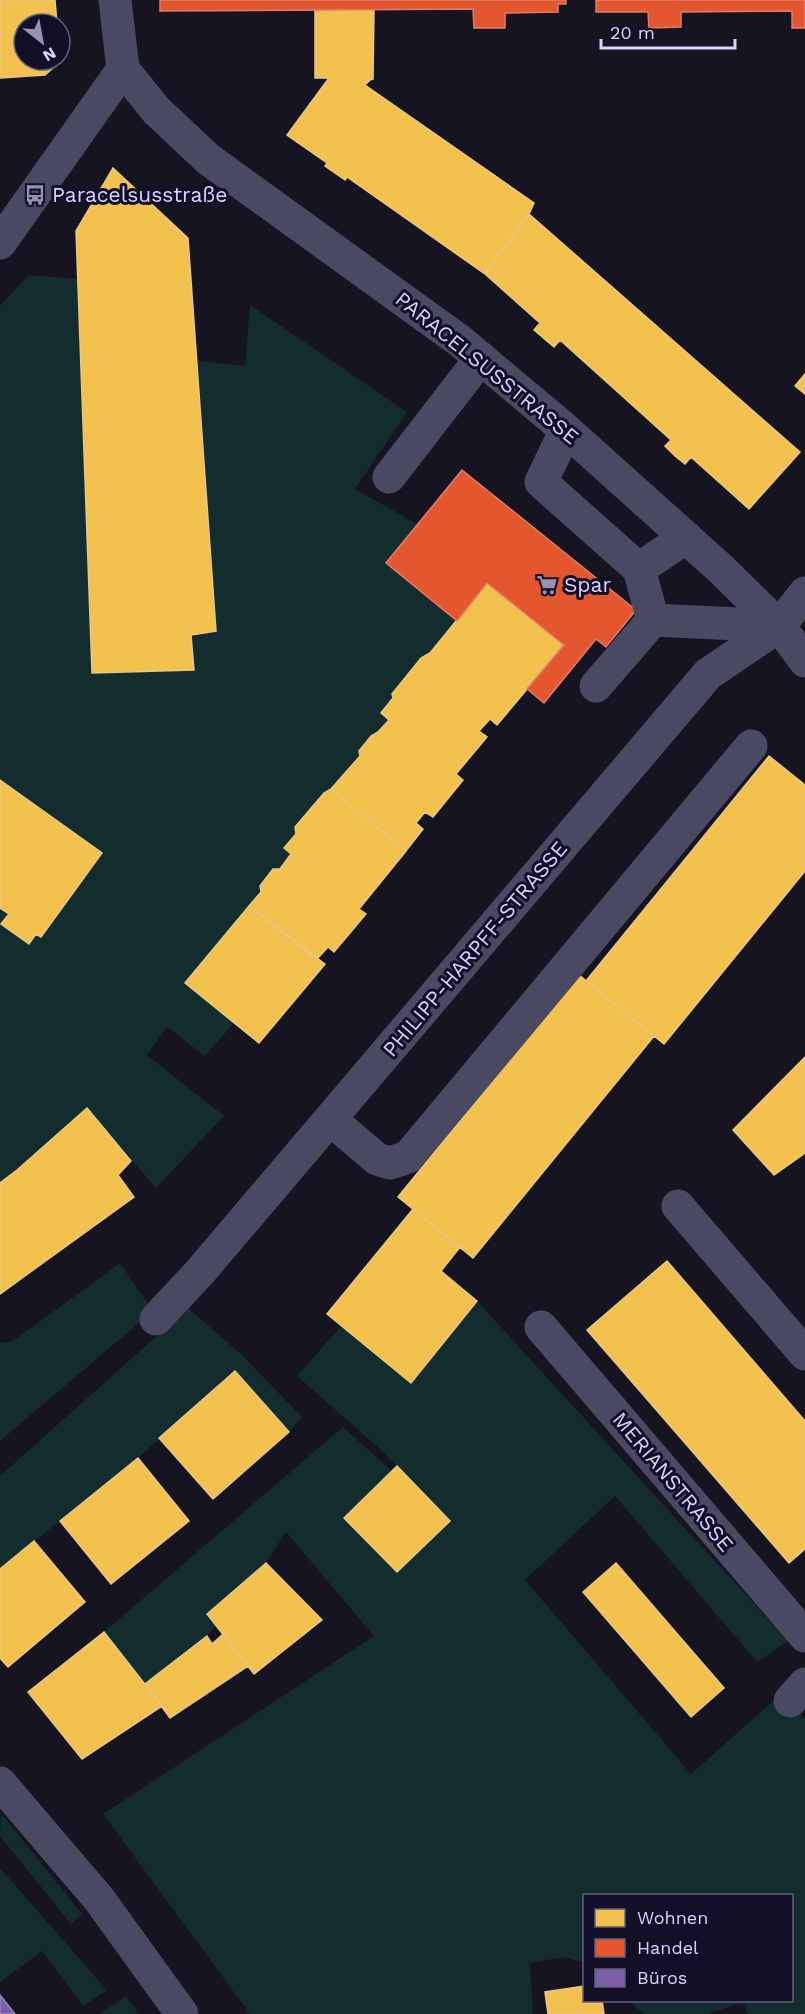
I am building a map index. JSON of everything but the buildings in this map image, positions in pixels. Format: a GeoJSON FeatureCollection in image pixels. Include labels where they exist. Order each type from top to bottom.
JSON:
{"type":"FeatureCollection","features":[{"type":"Feature","properties":{"kind":"street"},"geometry":{"type":"LineString","coordinates":[[0,243],[123,69],[115,0]]}},
{"type":"Feature","properties":{"kind":"street","name":"PARACELSUSSTRASSE"},"geometry":{"type":"LineString","coordinates":[[123,69],[156,110],[208,159],[460,341],[566,430],[686,537],[779,626],[805,661]]}},
{"type":"Feature","properties":{"kind":"street"},"geometry":{"type":"LineString","coordinates":[[388,477],[481,358]]}},
{"type":"Feature","properties":{"kind":"street"},"geometry":{"type":"LineString","coordinates":[[566,430],[541,482],[639,568],[653,620]]}},
{"type":"Feature","properties":{"kind":"street"},"geometry":{"type":"LineString","coordinates":[[639,568],[686,537]]}},
{"type":"Feature","properties":{"kind":"street","name":"PHILIPP-HARPFF-STRASSE"},"geometry":{"type":"LineString","coordinates":[[156,1320],[200,1272],[708,674],[779,626],[805,593]]}},
{"type":"Feature","properties":{"kind":"street"},"geometry":{"type":"LineString","coordinates":[[653,620],[779,626]]}},
{"type":"Feature","properties":{"kind":"street"},"geometry":{"type":"LineString","coordinates":[[596,686],[653,620]]}},
{"type":"Feature","properties":{"kind":"street"},"geometry":{"type":"LineString","coordinates":[[330,1119],[377,1159],[390,1163],[408,1157],[751,746]]}},
{"type":"Feature","properties":{"kind":"street"},"geometry":{"type":"LineString","coordinates":[[678,1206],[805,1354]]}},
{"type":"Feature","properties":{"kind":"street","name":"MERIANSTRASSE"},"geometry":{"type":"LineString","coordinates":[[541,1327],[805,1636]]}},
{"type":"Feature","properties":{"kind":"street"},"geometry":{"type":"LineString","coordinates":[[0,1783],[99,1899],[182,2014]]}},
{"type":"Feature","properties":{"kind":"green space"},"geometry":{"type":"Polygon","coordinates":[[[28,275],[77,279],[92,673],[194,670],[191,635],[216,631],[198,361],[245,366],[250,305],[407,412],[355,489],[417,524],[386,563],[457,621],[430,653],[421,658],[392,693],[393,698],[381,713],[389,720],[362,747],[359,751],[360,756],[332,789],[324,793],[295,826],[296,834],[284,848],[291,854],[280,869],[273,869],[260,886],[261,892],[185,983],[234,1023],[205,1056],[167,1027],[147,1055],[224,1116],[156,1188],[87,1108],[0,1183],[0,908],[9,914],[2,924],[29,944],[35,935],[41,937],[102,853],[0,780],[0,306],[28,275]]]}},
{"type":"Feature","properties":{"kind":"green space"},"geometry":{"type":"Polygon","coordinates":[[[120,1263],[153,1311],[0,1441],[0,1343],[13,1341],[120,1263]]]}},
{"type":"Feature","properties":{"kind":"green space"},"geometry":{"type":"Polygon","coordinates":[[[477,1301],[788,1641],[757,1662],[615,1496],[525,1580],[691,1774],[781,1694],[805,1719],[805,2014],[748,2014],[743,2002],[793,2002],[793,1894],[583,1894],[583,1962],[563,1957],[530,1963],[533,2014],[250,2014],[103,1814],[374,1636],[286,1532],[266,1563],[207,1613],[216,1626],[207,1636],[145,1684],[104,1632],[343,1427],[392,1471],[344,1518],[397,1572],[450,1521],[380,1449],[297,1376],[341,1326],[411,1382],[477,1301]]]}},
{"type":"Feature","properties":{"kind":"green space"},"geometry":{"type":"Polygon","coordinates":[[[188,1308],[241,1354],[302,1417],[289,1432],[235,1371],[138,1458],[0,1569],[0,1476],[188,1308]]]}},
{"type":"Feature","properties":{"kind":"green space"},"geometry":{"type":"Polygon","coordinates":[[[1,1813],[82,1914],[71,1924],[0,1836],[1,1813]]]}},
{"type":"Feature","properties":{"kind":"green space"},"geometry":{"type":"Polygon","coordinates":[[[0,1868],[107,1990],[83,2006],[42,1951],[0,1982],[0,1868]]]}},
{"type":"Feature","properties":{"kind":"green space"},"geometry":{"type":"Polygon","coordinates":[[[126,1996],[139,2014],[100,2014],[126,1996]]]}},
{"type":"Feature","properties":{"kind":"green space"},"geometry":{"type":"Polygon","coordinates":[[[630,2002],[743,2002],[708,2014],[644,2014],[630,2002]]]}},
{"type":"Feature","properties":{"kind":"place","name":"Paracelsusstraße"},"geometry":{"type":"Point","coordinates":[35,195]}},
{"type":"Feature","properties":{"kind":"place","name":"Spar"},"geometry":{"type":"Point","coordinates":[547,585]}}]}
